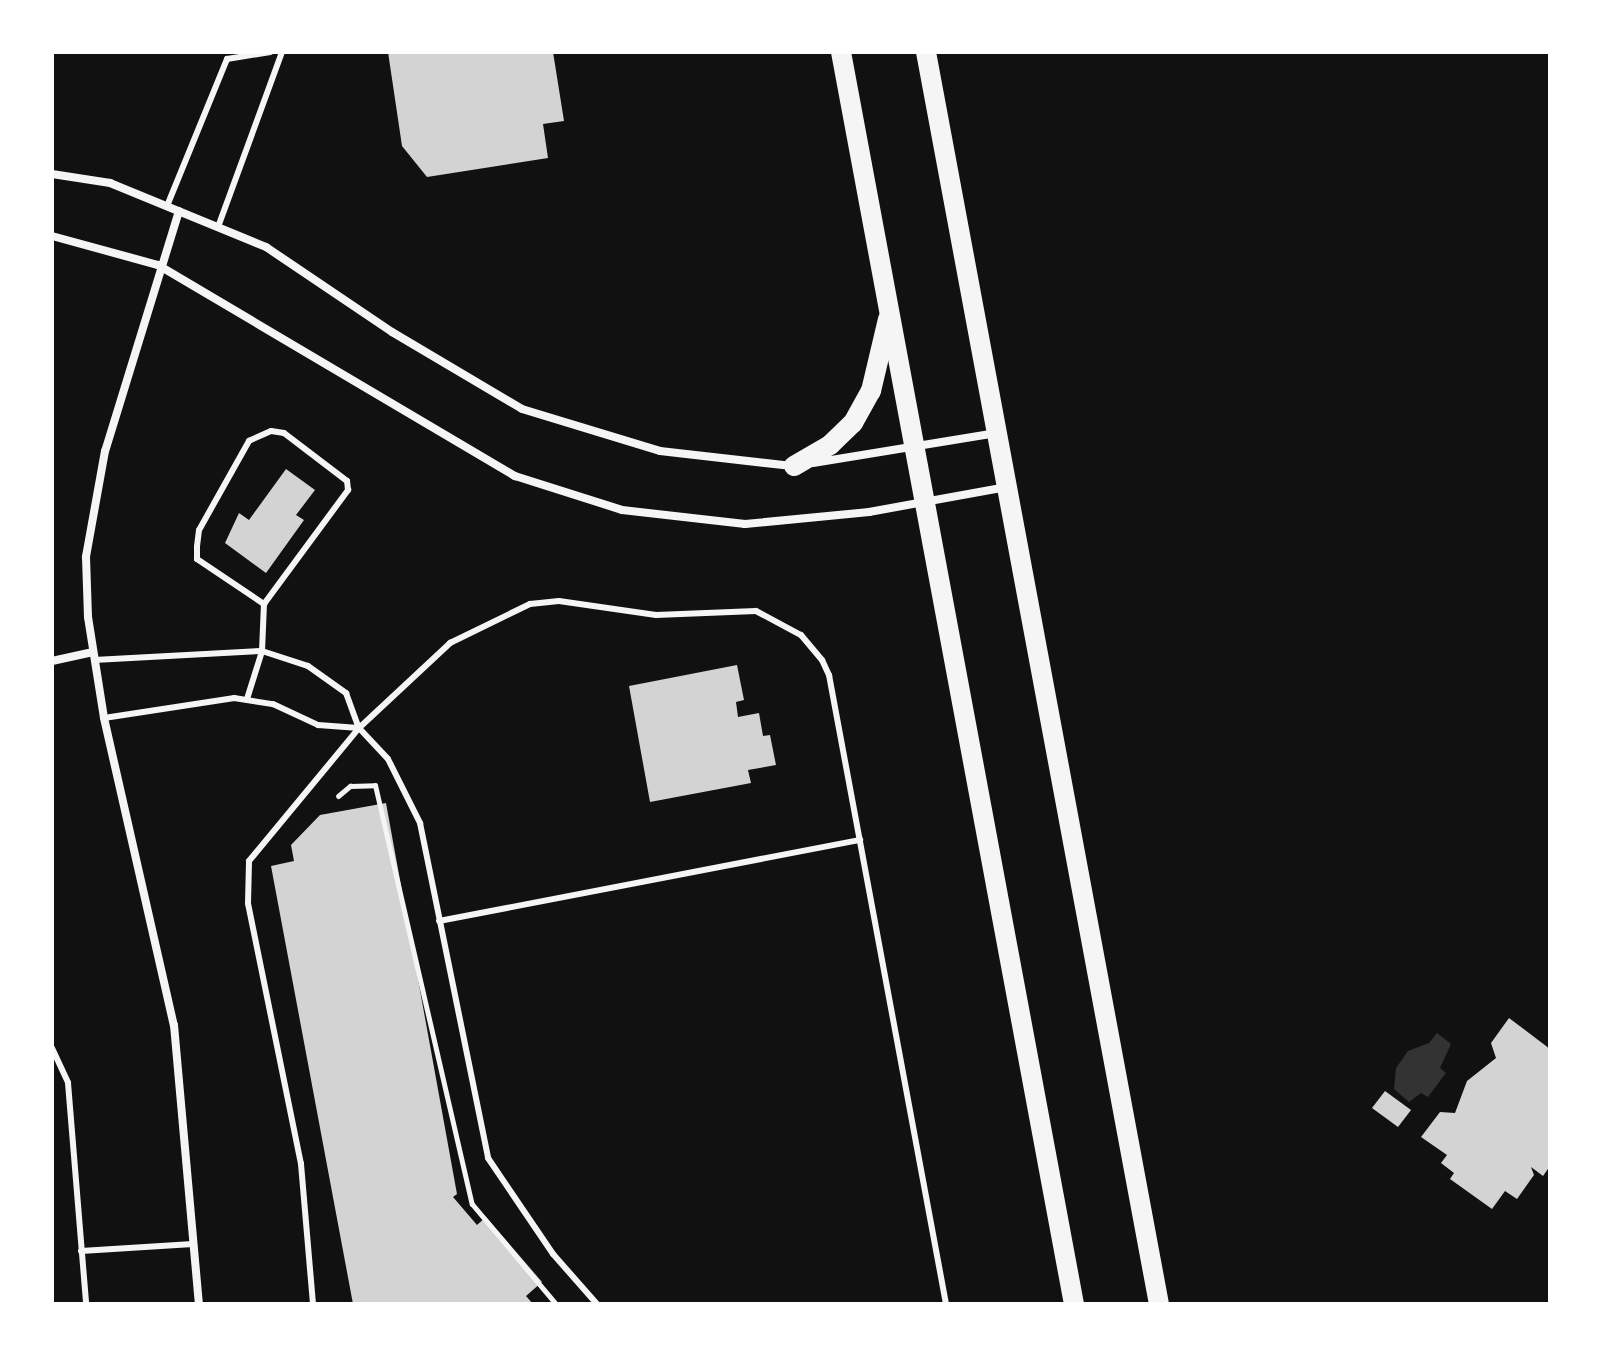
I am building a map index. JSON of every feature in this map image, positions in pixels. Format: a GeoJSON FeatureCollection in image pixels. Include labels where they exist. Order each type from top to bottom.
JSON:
{"type":"FeatureCollection","features":[{"type":"Feature","properties":{"kind":"main road"},"geometry":{"type":"LineString","coordinates":[[841,52],[1074,1304]]}},
{"type":"Feature","properties":{"kind":"main road"},"geometry":{"type":"LineString","coordinates":[[926,52],[1159,1304]]}},
{"type":"Feature","properties":{"kind":"main road"},"geometry":{"type":"LineString","coordinates":[[794,466],[830,445],[853,423],[871,391],[889,311]]}},
{"type":"Feature","properties":{"kind":"street"},"geometry":{"type":"LineString","coordinates":[[52,174],[110,183],[266,247],[400,338],[522,409],[608,439],[702,458],[794,466],[915,449],[998,433]]}},
{"type":"Feature","properties":{"kind":"street"},"geometry":{"type":"LineString","coordinates":[[179,211],[158,265],[88,527],[94,656],[104,718],[174,1025],[199,1304]]}},
{"type":"Feature","properties":{"kind":"street"},"geometry":{"type":"LineString","coordinates":[[52,236],[158,265],[515,476],[622,510],[745,524],[925,503],[1008,486]]}},
{"type":"Feature","properties":{"kind":"street"},"geometry":{"type":"LineString","coordinates":[[52,661],[94,656]]}},
{"type":"Feature","properties":{"kind":"lane"},"geometry":{"type":"LineString","coordinates":[[167,206],[227,59],[270,52]]}},
{"type":"Feature","properties":{"kind":"lane"},"geometry":{"type":"LineString","coordinates":[[218,227],[282,52]]}},
{"type":"Feature","properties":{"kind":"lane"},"geometry":{"type":"LineString","coordinates":[[247,699],[262,651],[264,604],[348,490],[347,481],[284,433],[271,431],[249,441],[199,530],[197,547],[197,559],[264,604]]}},
{"type":"Feature","properties":{"kind":"lane"},"geometry":{"type":"LineString","coordinates":[[313,1304],[301,1164],[245,880],[256,846],[359,728],[450,643],[530,604],[559,601],[691,616],[756,611],[801,635],[829,675],[946,1304]]}},
{"type":"Feature","properties":{"kind":"lane"},"geometry":{"type":"LineString","coordinates":[[94,656],[262,651],[331,679],[346,693],[359,728],[388,759],[420,823],[488,1158],[553,1254],[597,1304]]}},
{"type":"Feature","properties":{"kind":"lane"},"geometry":{"type":"LineString","coordinates":[[104,718],[247,699],[318,725],[359,728]]}},
{"type":"Feature","properties":{"kind":"lane"},"geometry":{"type":"LineString","coordinates":[[439,921],[860,840]]}},
{"type":"Feature","properties":{"kind":"lane"},"geometry":{"type":"LineString","coordinates":[[52,1048],[68,1083],[86,1304]]}},
{"type":"Feature","properties":{"kind":"lane"},"geometry":{"type":"LineString","coordinates":[[81,1251],[193,1244]]}},
{"type":"Feature","properties":{"kind":"path"},"geometry":{"type":"LineString","coordinates":[[338,796],[350,786],[375,785],[472,1204],[556,1304]]}},
{"type":"Feature","properties":{"kind":"shaded area"},"geometry":{"type":"Polygon","coordinates":[[[1437,1033],[1451,1044],[1440,1068],[1446,1073],[1428,1097],[1421,1093],[1409,1102],[1394,1089],[1396,1068],[1408,1051],[1429,1043],[1437,1033]]]}},
{"type":"Feature","properties":{"kind":"building"},"geometry":{"type":"Polygon","coordinates":[[[388,52],[553,52],[564,121],[543,124],[548,158],[427,177],[402,146],[388,52]]]}},
{"type":"Feature","properties":{"kind":"building"},"geometry":{"type":"Polygon","coordinates":[[[286,469],[315,490],[296,515],[304,520],[266,573],[225,543],[239,513],[249,520],[286,469]]]}},
{"type":"Feature","properties":{"kind":"building"},"geometry":{"type":"Polygon","coordinates":[[[737,665],[744,700],[736,702],[738,717],[759,713],[763,736],[770,735],[776,765],[748,770],[751,783],[650,802],[629,686],[737,665]]]}},
{"type":"Feature","properties":{"kind":"building"},"geometry":{"type":"Polygon","coordinates":[[[386,803],[457,1194],[453,1197],[477,1225],[486,1217],[542,1282],[526,1296],[533,1304],[353,1304],[271,866],[294,861],[291,845],[320,815],[386,803]]]}},
{"type":"Feature","properties":{"kind":"building"},"geometry":{"type":"Polygon","coordinates":[[[1509,1018],[1550,1049],[1550,1166],[1543,1176],[1531,1167],[1534,1175],[1517,1199],[1505,1191],[1492,1209],[1450,1179],[1454,1173],[1441,1163],[1447,1155],[1421,1137],[1440,1112],[1455,1113],[1467,1081],[1496,1058],[1491,1043],[1509,1018]]]}},
{"type":"Feature","properties":{"kind":"building"},"geometry":{"type":"Polygon","coordinates":[[[1385,1091],[1411,1110],[1398,1127],[1372,1108],[1385,1091]]]}}]}
